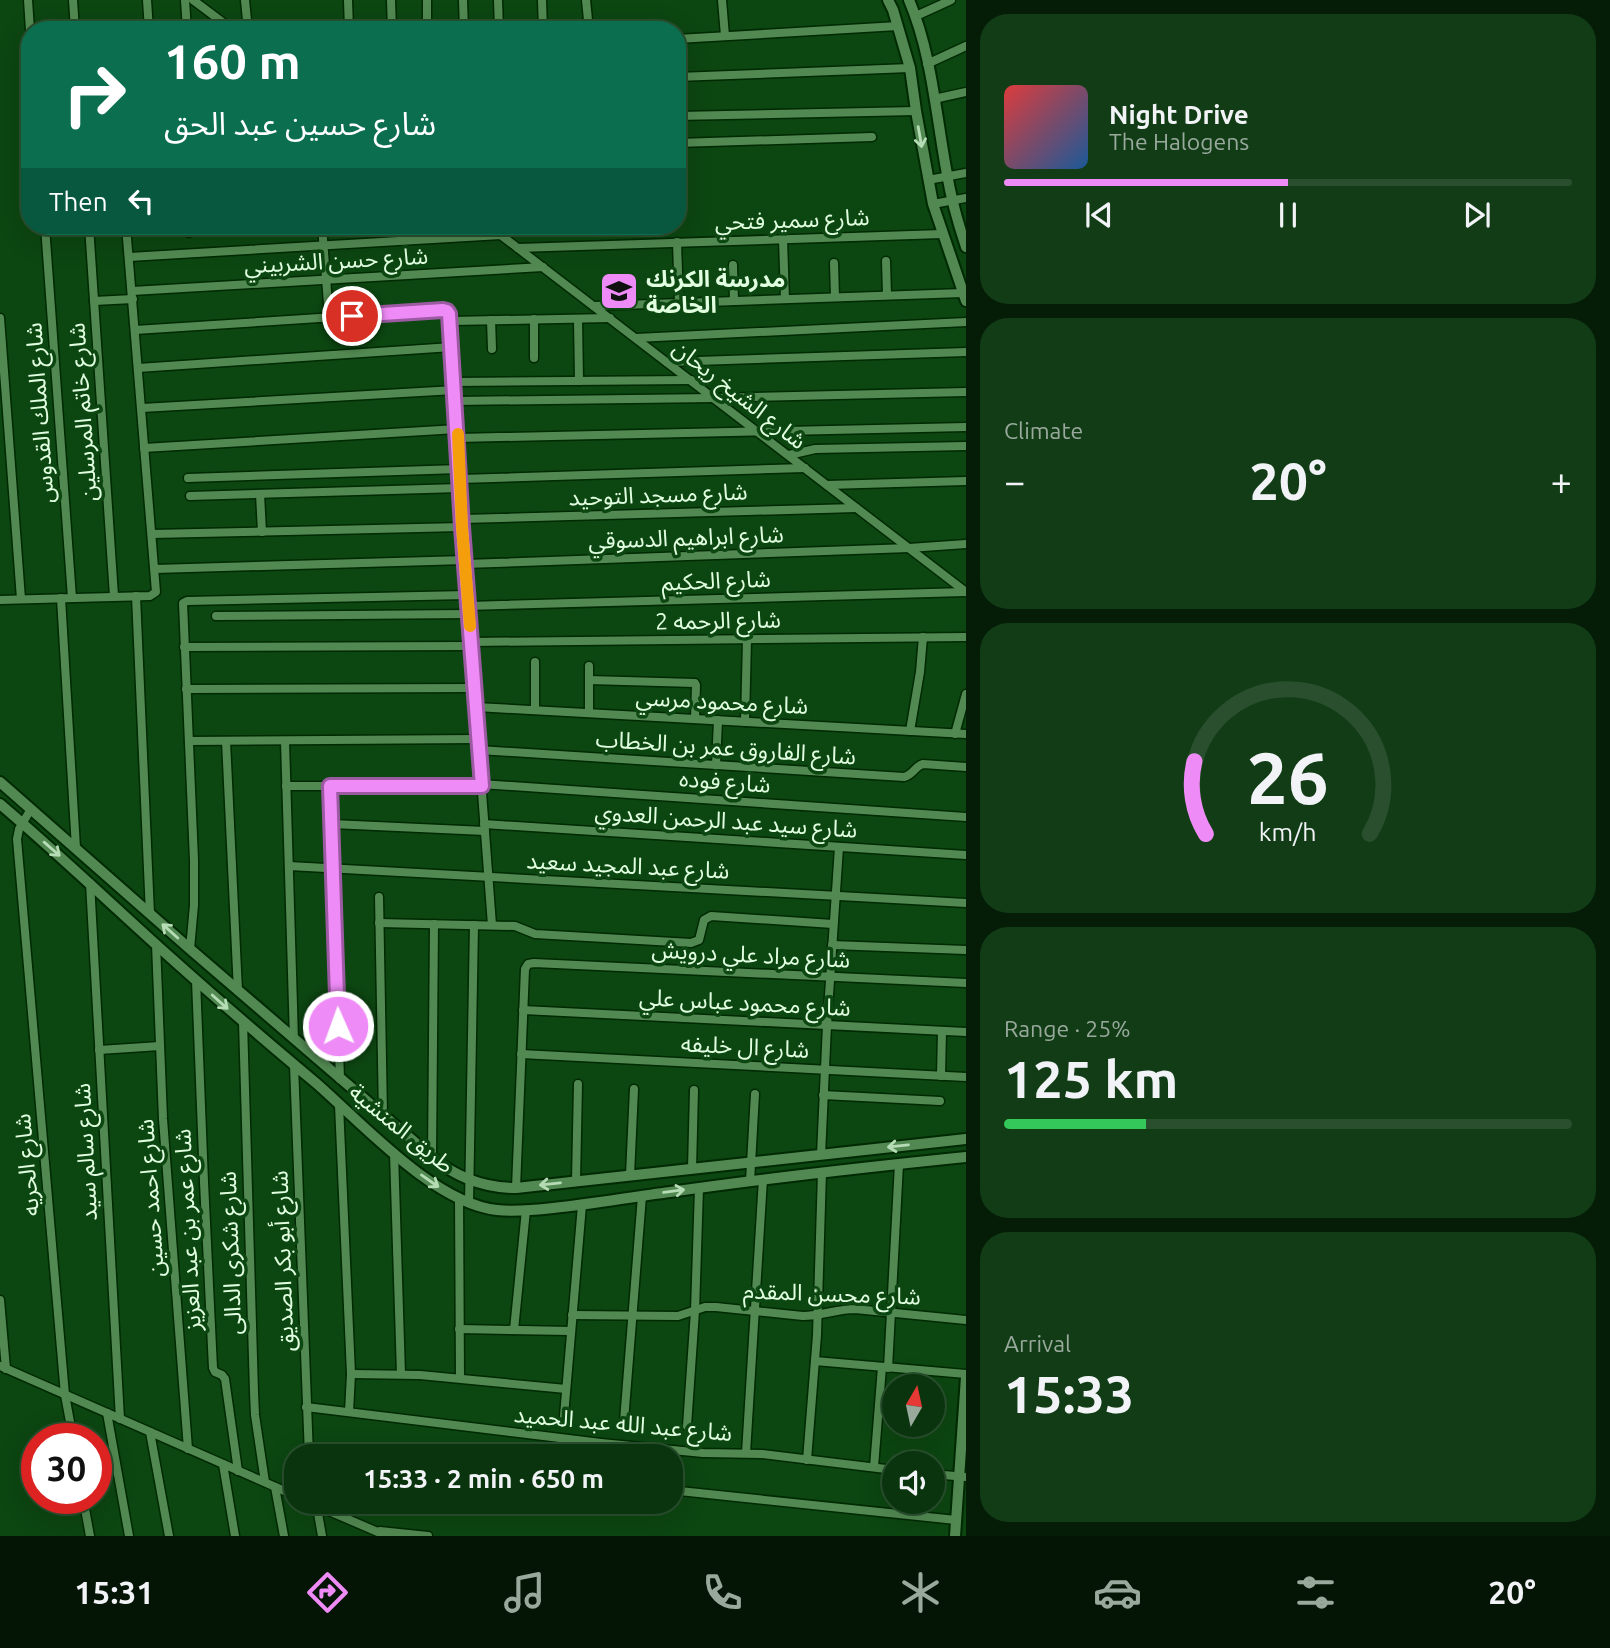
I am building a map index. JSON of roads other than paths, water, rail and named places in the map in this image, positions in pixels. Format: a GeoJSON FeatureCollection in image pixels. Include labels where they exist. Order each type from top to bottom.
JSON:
{"type":"FeatureCollection","features":[{"type":"Feature","properties":{"kind":"street"},"geometry":{"type":"LineString","coordinates":[[28,0],[29,21]]}},
{"type":"Feature","properties":{"kind":"street"},"geometry":{"type":"LineString","coordinates":[[73,0],[74,21]]}},
{"type":"Feature","properties":{"kind":"street"},"geometry":{"type":"LineString","coordinates":[[147,0],[148,21]]}},
{"type":"Feature","properties":{"kind":"street"},"geometry":{"type":"LineString","coordinates":[[185,0],[186,21]]}},
{"type":"Feature","properties":{"kind":"street"},"geometry":{"type":"LineString","coordinates":[[193,0],[221,21]]}},
{"type":"Feature","properties":{"kind":"street"},"geometry":{"type":"LineString","coordinates":[[245,0],[247,21]]}},
{"type":"Feature","properties":{"kind":"street"},"geometry":{"type":"LineString","coordinates":[[348,0],[349,21]]}},
{"type":"Feature","properties":{"kind":"street"},"geometry":{"type":"LineString","coordinates":[[391,0],[392,21]]}},
{"type":"Feature","properties":{"kind":"street"},"geometry":{"type":"LineString","coordinates":[[427,0],[427,21]]}},
{"type":"Feature","properties":{"kind":"street"},"geometry":{"type":"LineString","coordinates":[[463,0],[464,21]]}},
{"type":"Feature","properties":{"kind":"street"},"geometry":{"type":"LineString","coordinates":[[498,0],[499,21]]}},
{"type":"Feature","properties":{"kind":"street"},"geometry":{"type":"LineString","coordinates":[[542,0],[543,21]]}},
{"type":"Feature","properties":{"kind":"street"},"geometry":{"type":"LineString","coordinates":[[586,0],[588,21]]}},
{"type":"Feature","properties":{"kind":"street"},"geometry":{"type":"LineString","coordinates":[[722,0],[724,36]]}},
{"type":"Feature","properties":{"kind":"street"},"geometry":{"type":"LineString","coordinates":[[594,306],[887,295],[964,297],[933,204],[910,68],[888,0]]}},
{"type":"Feature","properties":{"kind":"street"},"geometry":{"type":"LineString","coordinates":[[909,0],[916,16],[947,176],[966,247]]}},
{"type":"Feature","properties":{"kind":"street"},"geometry":{"type":"LineString","coordinates":[[916,16],[951,0]]}},
{"type":"Feature","properties":{"kind":"street"},"geometry":{"type":"LineString","coordinates":[[686,38],[898,26]]}},
{"type":"Feature","properties":{"kind":"street"},"geometry":{"type":"LineString","coordinates":[[927,64],[966,46]]}},
{"type":"Feature","properties":{"kind":"street"},"geometry":{"type":"LineString","coordinates":[[686,77],[910,68]]}},
{"type":"Feature","properties":{"kind":"street"},"geometry":{"type":"LineString","coordinates":[[934,99],[966,92]]}},
{"type":"Feature","properties":{"kind":"street"},"geometry":{"type":"LineString","coordinates":[[686,116],[916,111]]}},
{"type":"Feature","properties":{"kind":"street"},"geometry":{"type":"LineString","coordinates":[[686,143],[872,137]]}},
{"type":"Feature","properties":{"kind":"street"},"geometry":{"type":"LineString","coordinates":[[928,180],[966,173]]}},
{"type":"Feature","properties":{"kind":"street"},"geometry":{"type":"LineString","coordinates":[[933,204],[966,198]]}},
{"type":"Feature","properties":{"kind":"street","name":"شارع سمير فتحي"},"geometry":{"type":"LineString","coordinates":[[518,248],[942,234]]}},
{"type":"Feature","properties":{"kind":"street","name":"شارع الملك القدوس"},"geometry":{"type":"LineString","coordinates":[[46,235],[72,598]]}},
{"type":"Feature","properties":{"kind":"street","name":"شارع خاتم المرسلين"},"geometry":{"type":"LineString","coordinates":[[90,235],[114,596]]}},
{"type":"Feature","properties":{"kind":"street"},"geometry":{"type":"LineString","coordinates":[[0,600],[153,595],[156,589],[127,235]]}},
{"type":"Feature","properties":{"kind":"street"},"geometry":{"type":"LineString","coordinates":[[323,235],[329,317]]}},
{"type":"Feature","properties":{"kind":"street","name":"شارع الشيخ ريحان"},"geometry":{"type":"LineString","coordinates":[[501,235],[966,592]]}},
{"type":"Feature","properties":{"kind":"street"},"geometry":{"type":"LineString","coordinates":[[129,257],[504,237]]}},
{"type":"Feature","properties":{"kind":"street"},"geometry":{"type":"LineString","coordinates":[[783,239],[785,299]]}},
{"type":"Feature","properties":{"kind":"street"},"geometry":{"type":"LineString","coordinates":[[677,243],[679,303]]}},
{"type":"Feature","properties":{"kind":"street"},"geometry":{"type":"LineString","coordinates":[[886,261],[887,295]]}},
{"type":"Feature","properties":{"kind":"street"},"geometry":{"type":"LineString","coordinates":[[834,263],[835,297]]}},
{"type":"Feature","properties":{"kind":"street"},"geometry":{"type":"LineString","coordinates":[[733,265],[734,301]]}},
{"type":"Feature","properties":{"kind":"street","name":"شارع حسن الشربيني"},"geometry":{"type":"LineString","coordinates":[[94,302],[132,295],[326,279],[543,267]]}},
{"type":"Feature","properties":{"kind":"street"},"geometry":{"type":"LineString","coordinates":[[135,330],[447,311],[450,318],[468,610],[492,925]]}},
{"type":"Feature","properties":{"kind":"street"},"geometry":{"type":"LineString","coordinates":[[0,318],[4,434],[21,599]]}},
{"type":"Feature","properties":{"kind":"street"},"geometry":{"type":"LineString","coordinates":[[450,318],[610,318]]}},
{"type":"Feature","properties":{"kind":"street"},"geometry":{"type":"LineString","coordinates":[[578,318],[579,381]]}},
{"type":"Feature","properties":{"kind":"street"},"geometry":{"type":"LineString","coordinates":[[491,320],[492,349]]}},
{"type":"Feature","properties":{"kind":"street"},"geometry":{"type":"LineString","coordinates":[[534,320],[534,358]]}},
{"type":"Feature","properties":{"kind":"street"},"geometry":{"type":"LineString","coordinates":[[636,338],[966,322]]}},
{"type":"Feature","properties":{"kind":"street"},"geometry":{"type":"LineString","coordinates":[[138,368],[452,347]]}},
{"type":"Feature","properties":{"kind":"street"},"geometry":{"type":"LineString","coordinates":[[667,362],[966,352]]}},
{"type":"Feature","properties":{"kind":"street"},"geometry":{"type":"LineString","coordinates":[[142,408],[454,386],[691,380]]}},
{"type":"Feature","properties":{"kind":"street"},"geometry":{"type":"LineString","coordinates":[[456,401],[966,392]]}},
{"type":"Feature","properties":{"kind":"street"},"geometry":{"type":"LineString","coordinates":[[144,448],[458,433],[966,427]]}},
{"type":"Feature","properties":{"kind":"street"},"geometry":{"type":"LineString","coordinates":[[789,455],[815,449],[966,446]]}},
{"type":"Feature","properties":{"kind":"street"},"geometry":{"type":"LineString","coordinates":[[190,496],[805,468]]}},
{"type":"Feature","properties":{"kind":"street"},"geometry":{"type":"LineString","coordinates":[[188,478],[459,469]]}},
{"type":"Feature","properties":{"kind":"street"},"geometry":{"type":"LineString","coordinates":[[827,485],[966,481]]}},
{"type":"Feature","properties":{"kind":"street"},"geometry":{"type":"LineString","coordinates":[[260,494],[262,532]]}},
{"type":"Feature","properties":{"kind":"street","name":"شارع مسجد التوحيد"},"geometry":{"type":"LineString","coordinates":[[152,534],[856,508]]}},
{"type":"Feature","properties":{"kind":"street","name":"شارع ابراهيم الدسوقي"},"geometry":{"type":"LineString","coordinates":[[155,569],[465,562],[966,544]]}},
{"type":"Feature","properties":{"kind":"street","name":"شارع الحكيم"},"geometry":{"type":"LineString","coordinates":[[216,616],[966,592]]}},
{"type":"Feature","properties":{"kind":"street"},"geometry":{"type":"LineString","coordinates":[[190,949],[194,872],[182,605],[187,601],[467,595]]}},
{"type":"Feature","properties":{"kind":"street"},"geometry":{"type":"LineString","coordinates":[[136,596],[150,914]]}},
{"type":"Feature","properties":{"kind":"street"},"geometry":{"type":"LineString","coordinates":[[61,598],[76,848]]}},
{"type":"Feature","properties":{"kind":"street"},"geometry":{"type":"LineString","coordinates":[[910,731],[923,637]]}},
{"type":"Feature","properties":{"kind":"street","name":"شارع الرحمه 2"},"geometry":{"type":"LineString","coordinates":[[184,647],[966,637]]}},
{"type":"Feature","properties":{"kind":"street"},"geometry":{"type":"LineString","coordinates":[[745,722],[747,639]]}},
{"type":"Feature","properties":{"kind":"street"},"geometry":{"type":"LineString","coordinates":[[535,662],[535,710]]}},
{"type":"Feature","properties":{"kind":"street"},"geometry":{"type":"LineString","coordinates":[[589,666],[589,713]]}},
{"type":"Feature","properties":{"kind":"street"},"geometry":{"type":"LineString","coordinates":[[589,680],[695,683],[695,719]]}},
{"type":"Feature","properties":{"kind":"street"},"geometry":{"type":"LineString","coordinates":[[186,689],[474,688]]}},
{"type":"Feature","properties":{"kind":"street"},"geometry":{"type":"LineString","coordinates":[[955,734],[966,694]]}},
{"type":"Feature","properties":{"kind":"street","name":"شارع محمود مرسي"},"geometry":{"type":"LineString","coordinates":[[476,707],[966,734]]}},
{"type":"Feature","properties":{"kind":"street"},"geometry":{"type":"LineString","coordinates":[[716,765],[718,720]]}},
{"type":"Feature","properties":{"kind":"street"},"geometry":{"type":"LineString","coordinates":[[189,741],[478,739]]}},
{"type":"Feature","properties":{"kind":"street"},"geometry":{"type":"LineString","coordinates":[[226,741],[238,991]]}},
{"type":"Feature","properties":{"kind":"street"},"geometry":{"type":"LineString","coordinates":[[285,741],[294,1039]]}},
{"type":"Feature","properties":{"kind":"street","name":"شارع الفاروق عمر بن الخطاب"},"geometry":{"type":"LineString","coordinates":[[479,750],[904,777],[911,775],[923,764],[966,767]]}},
{"type":"Feature","properties":{"kind":"street","name":"طريق المنشية"},"geometry":{"type":"LineString","coordinates":[[0,782],[340,1079],[432,1157],[450,1171],[470,1181],[493,1187],[516,1188],[966,1139]]}},
{"type":"Feature","properties":{"kind":"street","name":"شارع فوده"},"geometry":{"type":"LineString","coordinates":[[286,786],[481,785],[966,817]]}},
{"type":"Feature","properties":{"kind":"street"},"geometry":{"type":"LineString","coordinates":[[330,786],[340,1079]]}},
{"type":"Feature","properties":{"kind":"street","name":"طريق المنشية"},"geometry":{"type":"LineString","coordinates":[[0,804],[394,1153],[439,1187],[464,1201],[497,1210],[526,1210],[582,1205],[822,1172],[966,1157]]}},
{"type":"Feature","properties":{"kind":"street","name":"شارع الحريه"},"geometry":{"type":"LineString","coordinates":[[30,809],[19,829],[17,839],[65,1395],[70,1423]]}},
{"type":"Feature","properties":{"kind":"street","name":"شارع سيد عبد الرحمن العدوي"},"geometry":{"type":"LineString","coordinates":[[332,824],[485,827],[966,855]]}},
{"type":"Feature","properties":{"kind":"street"},"geometry":{"type":"LineString","coordinates":[[821,1154],[838,847]]}},
{"type":"Feature","properties":{"kind":"street","name":"شارع عبد المجيد سعيد"},"geometry":{"type":"LineString","coordinates":[[289,866],[966,903]]}},
{"type":"Feature","properties":{"kind":"street","name":"شارع سالم سيد"},"geometry":{"type":"LineString","coordinates":[[90,883],[120,1419]]}},
{"type":"Feature","properties":{"kind":"street"},"geometry":{"type":"LineString","coordinates":[[379,897],[383,1115]]}},
{"type":"Feature","properties":{"kind":"street"},"geometry":{"type":"LineString","coordinates":[[379,923],[515,926],[535,934],[691,943],[699,940],[704,920],[711,916],[833,924]]}},
{"type":"Feature","properties":{"kind":"street"},"geometry":{"type":"LineString","coordinates":[[432,1157],[434,924]]}},
{"type":"Feature","properties":{"kind":"street"},"geometry":{"type":"LineString","coordinates":[[460,1378],[459,1329],[464,1201],[470,1181],[474,925]]}},
{"type":"Feature","properties":{"kind":"street","name":"شارع احمد حسين"},"geometry":{"type":"LineString","coordinates":[[156,944],[163,1119],[188,1448]]}},
{"type":"Feature","properties":{"kind":"street"},"geometry":{"type":"LineString","coordinates":[[832,944],[966,950]]}},
{"type":"Feature","properties":{"kind":"street","name":"شارع مراد علي درويش"},"geometry":{"type":"LineString","coordinates":[[523,1010],[525,970],[528,964],[534,963],[966,983]]}},
{"type":"Feature","properties":{"kind":"street","name":"شارع عمر بن عبد العزيز"},"geometry":{"type":"LineString","coordinates":[[196,980],[213,1368],[225,1379],[238,1471]]}},
{"type":"Feature","properties":{"kind":"street"},"geometry":{"type":"LineString","coordinates":[[516,1188],[523,1010]]}},
{"type":"Feature","properties":{"kind":"street","name":"شارع محمود عباس علي"},"geometry":{"type":"LineString","coordinates":[[523,1010],[966,1032]]}},
{"type":"Feature","properties":{"kind":"street","name":"شارع شكرى الدالى"},"geometry":{"type":"LineString","coordinates":[[243,1022],[255,1415],[265,1482]]}},
{"type":"Feature","properties":{"kind":"street"},"geometry":{"type":"LineString","coordinates":[[941,1076],[942,1031]]}},
{"type":"Feature","properties":{"kind":"street"},"geometry":{"type":"LineString","coordinates":[[99,1050],[159,1046]]}},
{"type":"Feature","properties":{"kind":"street","name":"شارع ال خليفه"},"geometry":{"type":"LineString","coordinates":[[521,1054],[966,1077]]}},
{"type":"Feature","properties":{"kind":"street","name":"شارع أبو بكر الصديق"},"geometry":{"type":"LineString","coordinates":[[294,1065],[308,1444]]}},
{"type":"Feature","properties":{"kind":"street"},"geometry":{"type":"LineString","coordinates":[[576,1181],[578,1084]]}},
{"type":"Feature","properties":{"kind":"street"},"geometry":{"type":"LineString","coordinates":[[630,1175],[634,1089]]}},
{"type":"Feature","properties":{"kind":"street"},"geometry":{"type":"LineString","coordinates":[[692,1169],[694,1090]]}},
{"type":"Feature","properties":{"kind":"street"},"geometry":{"type":"LineString","coordinates":[[750,1181],[755,1094]]}},
{"type":"Feature","properties":{"kind":"street"},"geometry":{"type":"LineString","coordinates":[[823,1095],[940,1101]]}},
{"type":"Feature","properties":{"kind":"street"},"geometry":{"type":"LineString","coordinates":[[339,1105],[351,1374],[349,1412]]}},
{"type":"Feature","properties":{"kind":"street"},"geometry":{"type":"LineString","coordinates":[[394,1153],[401,1374]]}},
{"type":"Feature","properties":{"kind":"street"},"geometry":{"type":"LineString","coordinates":[[874,1467],[891,1313],[899,1164]]}},
{"type":"Feature","properties":{"kind":"street"},"geometry":{"type":"LineString","coordinates":[[807,1460],[818,1315],[822,1172]]}},
{"type":"Feature","properties":{"kind":"street"},"geometry":{"type":"LineString","coordinates":[[746,1453],[763,1180]]}},
{"type":"Feature","properties":{"kind":"street"},"geometry":{"type":"LineString","coordinates":[[687,1426],[695,1311],[699,1188]]}},
{"type":"Feature","properties":{"kind":"street"},"geometry":{"type":"LineString","coordinates":[[624,1421],[642,1196]]}},
{"type":"Feature","properties":{"kind":"street"},"geometry":{"type":"LineString","coordinates":[[564,1416],[582,1205]]}},
{"type":"Feature","properties":{"kind":"street"},"geometry":{"type":"LineString","coordinates":[[514,1330],[526,1210]]}},
{"type":"Feature","properties":{"kind":"street"},"geometry":{"type":"LineString","coordinates":[[0,1300],[3,1367],[284,1491]]}},
{"type":"Feature","properties":{"kind":"street","name":"شارع محسن المقدم"},"geometry":{"type":"LineString","coordinates":[[572,1315],[678,1316],[710,1307],[803,1316],[848,1309],[966,1320]]}},
{"type":"Feature","properties":{"kind":"street"},"geometry":{"type":"LineString","coordinates":[[459,1329],[571,1331]]}},
{"type":"Feature","properties":{"kind":"street"},"geometry":{"type":"LineString","coordinates":[[815,1361],[966,1376],[962,1477],[956,1536]]}},
{"type":"Feature","properties":{"kind":"street"},"geometry":{"type":"LineString","coordinates":[[351,1374],[460,1378],[566,1389]]}},
{"type":"Feature","properties":{"kind":"street","name":"شارع عبد الله عبد الحميد"},"geometry":{"type":"LineString","coordinates":[[306,1407],[601,1443],[703,1453],[746,1453],[882,1468]]}},
{"type":"Feature","properties":{"kind":"street"},"geometry":{"type":"LineString","coordinates":[[107,1413],[129,1536]]}},
{"type":"Feature","properties":{"kind":"street"},"geometry":{"type":"LineString","coordinates":[[150,1432],[169,1536]]}},
{"type":"Feature","properties":{"kind":"street"},"geometry":{"type":"LineString","coordinates":[[223,1464],[235,1536]]}},
{"type":"Feature","properties":{"kind":"street"},"geometry":{"type":"LineString","coordinates":[[275,1487],[284,1536]]}},
{"type":"Feature","properties":{"kind":"street"},"geometry":{"type":"LineString","coordinates":[[683,1491],[956,1520]]}},
{"type":"Feature","properties":{"kind":"street"},"geometry":{"type":"LineString","coordinates":[[86,1514],[90,1536]]}},
{"type":"Feature","properties":{"kind":"street"},"geometry":{"type":"LineString","coordinates":[[317,1514],[322,1536]]}},
{"type":"Feature","properties":{"kind":"street"},"geometry":{"type":"LineString","coordinates":[[338,1514],[387,1536]]}},
{"type":"Feature","properties":{"kind":"street"},"geometry":{"type":"LineString","coordinates":[[374,1530],[428,1536]]}},
{"type":"Feature","properties":{"kind":"place","name":"مدرسة الكرنك الخاصة"},"geometry":{"type":"Point","coordinates":[619,291]}}]}
